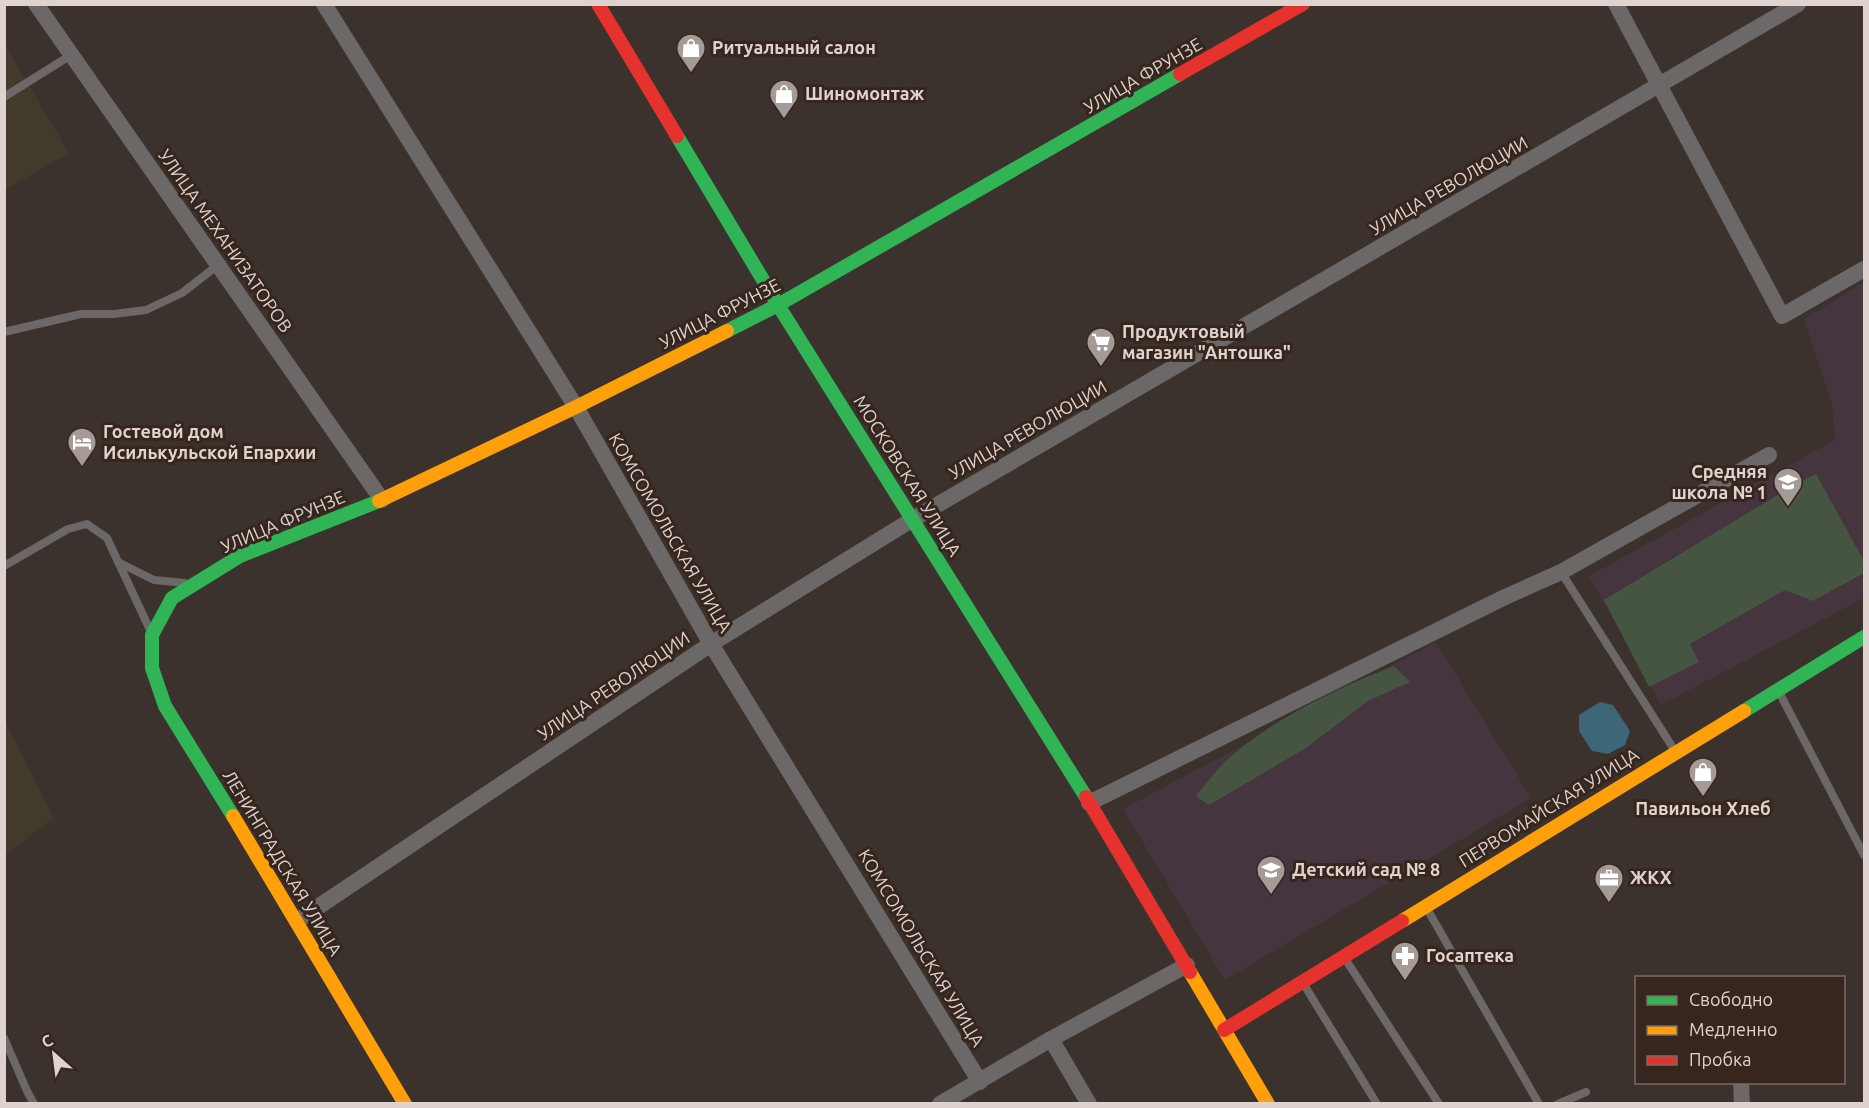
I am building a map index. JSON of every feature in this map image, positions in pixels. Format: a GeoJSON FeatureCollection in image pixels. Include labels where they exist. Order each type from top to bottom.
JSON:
{"type":"FeatureCollection","features":[{"type":"Feature","properties":{"kind":"street","name":"УЛИЦА МЕХАНИЗАТОРОВ"},"geometry":{"type":"LineString","coordinates":[[36,4],[382,500]]}},
{"type":"Feature","properties":{"kind":"street","name":"КОМСОМОЛЬСКАЯ УЛИЦА"},"geometry":{"type":"LineString","coordinates":[[324,4],[576,406],[711,644],[980,1082]]}},
{"type":"Feature","properties":{"kind":"street","name":"МОСКОВСКАЯ УЛИЦА"},"geometry":{"type":"LineString","coordinates":[[598,4],[778,305],[1089,803],[1269,1104]]}},
{"type":"Feature","properties":{"kind":"street","name":"УЛИЦА ФРУНЗЕ"},"geometry":{"type":"LineString","coordinates":[[152,634],[172,598],[240,556],[382,500],[778,305],[1303,4]]}},
{"type":"Feature","properties":{"kind":"street"},"geometry":{"type":"LineString","coordinates":[[1616,4],[1782,316],[1864,269]]}},
{"type":"Feature","properties":{"kind":"street","name":"УЛИЦА РЕВОЛЮЦИИ"},"geometry":{"type":"LineString","coordinates":[[297,921],[711,644],[913,519],[1798,4]]}},
{"type":"Feature","properties":{"kind":"street"},"geometry":{"type":"LineString","coordinates":[[1089,803],[1493,602],[1561,572],[1769,455]]}},
{"type":"Feature","properties":{"kind":"street","name":"ЛЕНИНГРАДСКАЯ УЛИЦА"},"geometry":{"type":"LineString","coordinates":[[152,634],[152,668],[165,706],[297,921],[405,1104]]}},
{"type":"Feature","properties":{"kind":"street","name":"ПЕРВОМАЙСКАЯ УЛИЦА"},"geometry":{"type":"LineString","coordinates":[[1224,1030],[1864,637]]}},
{"type":"Feature","properties":{"kind":"street"},"geometry":{"type":"LineString","coordinates":[[940,1104],[1186,965]]}},
{"type":"Feature","properties":{"kind":"street"},"geometry":{"type":"LineString","coordinates":[[1052,1039],[1089,1104]]}},
{"type":"Feature","properties":{"kind":"street"},"geometry":{"type":"LineString","coordinates":[[1741,1084],[1742,1104]]}},
{"type":"Feature","properties":{"kind":"lane"},"geometry":{"type":"LineString","coordinates":[[4,97],[71,55]]}},
{"type":"Feature","properties":{"kind":"lane"},"geometry":{"type":"LineString","coordinates":[[4,332],[81,314],[114,314],[146,310],[182,293],[218,265]]}},
{"type":"Feature","properties":{"kind":"lane"},"geometry":{"type":"LineString","coordinates":[[4,566],[68,529],[87,524],[107,538],[152,634]]}},
{"type":"Feature","properties":{"kind":"lane"},"geometry":{"type":"LineString","coordinates":[[117,562],[154,580],[183,583],[201,580]]}},
{"type":"Feature","properties":{"kind":"lane"},"geometry":{"type":"LineString","coordinates":[[1561,572],[1676,753]]}},
{"type":"Feature","properties":{"kind":"lane"},"geometry":{"type":"LineString","coordinates":[[1778,690],[1864,855]]}},
{"type":"Feature","properties":{"kind":"lane"},"geometry":{"type":"LineString","coordinates":[[1426,907],[1539,1104]]}},
{"type":"Feature","properties":{"kind":"lane"},"geometry":{"type":"LineString","coordinates":[[1344,957],[1439,1104]]}},
{"type":"Feature","properties":{"kind":"lane"},"geometry":{"type":"LineString","coordinates":[[1302,982],[1377,1104]]}},
{"type":"Feature","properties":{"kind":"lane"},"geometry":{"type":"LineString","coordinates":[[4,1038],[34,1104]]}},
{"type":"Feature","properties":{"kind":"lane"},"geometry":{"type":"LineString","coordinates":[[1558,1104],[1586,1092]]}},
{"type":"Feature","properties":{"kind":"shaded area"},"geometry":{"type":"Polygon","coordinates":[[[4,43],[69,153],[5,190],[4,190],[4,43]]]}},
{"type":"Feature","properties":{"kind":"shaded area","name":"Средняя школа № 1"},"geometry":{"type":"Polygon","coordinates":[[[1864,282],[1864,598],[1661,705],[1589,576],[1835,440],[1832,405],[1804,319],[1864,282]]]}},
{"type":"Feature","properties":{"kind":"shaded area","name":"Детский сад № 8"},"geometry":{"type":"Polygon","coordinates":[[[1436,642],[1531,798],[1225,980],[1123,809],[1436,642]]]}},
{"type":"Feature","properties":{"kind":"shaded area"},"geometry":{"type":"Polygon","coordinates":[[[5,721],[54,818],[4,855],[5,721]]]}},
{"type":"Feature","properties":{"kind":"green space"},"geometry":{"type":"Polygon","coordinates":[[[1816,474],[1864,561],[1864,573],[1813,601],[1785,590],[1690,644],[1699,662],[1649,687],[1604,600],[1816,474]]]}},
{"type":"Feature","properties":{"kind":"green space"},"geometry":{"type":"Polygon","coordinates":[[[1394,666],[1410,682],[1368,701],[1306,748],[1209,805],[1196,796],[1229,758],[1265,730],[1307,705],[1394,666]]]}},
{"type":"Feature","properties":{"kind":"water"},"geometry":{"type":"Polygon","coordinates":[[[1600,702],[1613,705],[1630,731],[1625,745],[1608,754],[1592,751],[1579,731],[1579,715],[1600,702]]]}},
{"type":"Feature","properties":{"kind":"traffic: fast"},"geometry":{"type":"LineString","coordinates":[[727,331],[778,305],[1180,74]]}},
{"type":"Feature","properties":{"kind":"traffic: fast"},"geometry":{"type":"LineString","coordinates":[[677,136],[778,305],[1086,797]]}},
{"type":"Feature","properties":{"kind":"traffic: fast"},"geometry":{"type":"LineString","coordinates":[[233,816],[165,706],[152,668],[152,635],[172,598],[240,556],[379,501]]}},
{"type":"Feature","properties":{"kind":"traffic: fast"},"geometry":{"type":"LineString","coordinates":[[1744,711],[1864,637]]}},
{"type":"Feature","properties":{"kind":"traffic: slow"},"geometry":{"type":"LineString","coordinates":[[379,501],[576,407],[727,331]]}},
{"type":"Feature","properties":{"kind":"traffic: slow"},"geometry":{"type":"LineString","coordinates":[[1402,921],[1744,711]]}},
{"type":"Feature","properties":{"kind":"traffic: slow"},"geometry":{"type":"LineString","coordinates":[[233,816],[405,1104]]}},
{"type":"Feature","properties":{"kind":"traffic: slow"},"geometry":{"type":"LineString","coordinates":[[1190,972],[1268,1104]]}},
{"type":"Feature","properties":{"kind":"traffic: jam"},"geometry":{"type":"LineString","coordinates":[[598,4],[677,136]]}},
{"type":"Feature","properties":{"kind":"traffic: jam"},"geometry":{"type":"LineString","coordinates":[[1180,74],[1303,4]]}},
{"type":"Feature","properties":{"kind":"traffic: jam"},"geometry":{"type":"LineString","coordinates":[[1086,797],[1190,972]]}},
{"type":"Feature","properties":{"kind":"traffic: jam"},"geometry":{"type":"LineString","coordinates":[[1224,1030],[1402,921]]}},
{"type":"Feature","properties":{"kind":"place","name":"Ритуальный салон"},"geometry":{"type":"Point","coordinates":[691,74]}},
{"type":"Feature","properties":{"kind":"place","name":"Шиномонтаж"},"geometry":{"type":"Point","coordinates":[784,120]}},
{"type":"Feature","properties":{"kind":"place","name":"Продуктовый магазин \"Антошка\""},"geometry":{"type":"Point","coordinates":[1101,368]}},
{"type":"Feature","properties":{"kind":"place","name":"Гостевой дом Исилькульской Епархии"},"geometry":{"type":"Point","coordinates":[82,468]}},
{"type":"Feature","properties":{"kind":"place","name":"Средняя школа № 1"},"geometry":{"type":"Point","coordinates":[1788,508]}},
{"type":"Feature","properties":{"kind":"place","name":"Павильон Хлеб"},"geometry":{"type":"Point","coordinates":[1703,798]}},
{"type":"Feature","properties":{"kind":"place","name":"Детский сад № 8"},"geometry":{"type":"Point","coordinates":[1271,896]}},
{"type":"Feature","properties":{"kind":"place","name":"ЖКХ"},"geometry":{"type":"Point","coordinates":[1609,904]}},
{"type":"Feature","properties":{"kind":"place","name":"Госаптека"},"geometry":{"type":"Point","coordinates":[1405,982]}}]}
